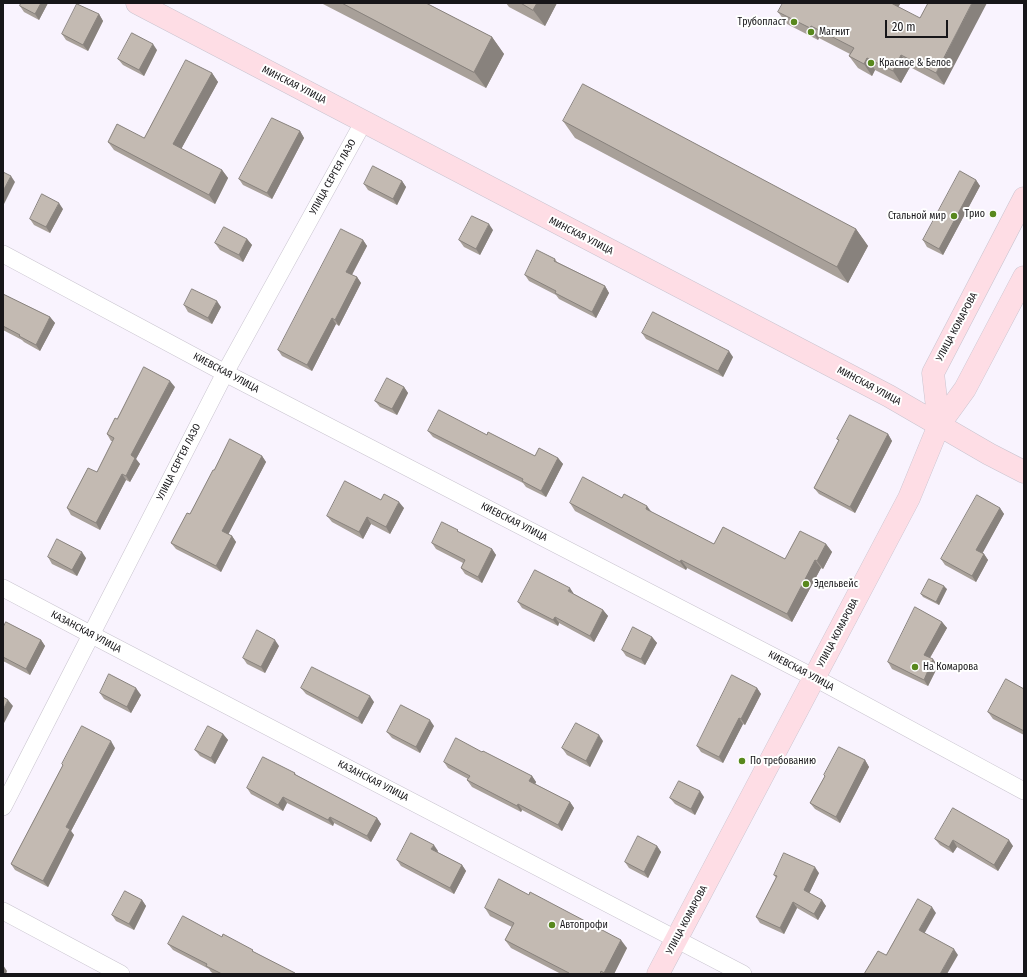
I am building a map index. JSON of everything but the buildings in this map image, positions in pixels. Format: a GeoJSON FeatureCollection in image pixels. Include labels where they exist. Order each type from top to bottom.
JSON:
{"type":"FeatureCollection","features":[{"type":"Feature","properties":{"kind":"main road","name":"МИНСКАЯ УЛИЦА"},"geometry":{"type":"LineString","coordinates":[[136,3],[889,396],[1024,472]]}},
{"type":"Feature","properties":{"kind":"main road","name":"УЛИЦА КОМАРОВА"},"geometry":{"type":"LineString","coordinates":[[658,974],[909,498],[939,425],[933,373],[1024,198]]}},
{"type":"Feature","properties":{"kind":"main road"},"geometry":{"type":"LineString","coordinates":[[939,425],[965,389],[1024,277]]}},
{"type":"Feature","properties":{"kind":"street","name":"УЛИЦА СЕРГЕЯ ЛАЗО"},"geometry":{"type":"LineString","coordinates":[[3,807],[90,634],[225,373],[364,121]]}},
{"type":"Feature","properties":{"kind":"street","name":"КИЕВСКАЯ УЛИЦА"},"geometry":{"type":"LineString","coordinates":[[3,254],[225,373],[815,678],[1024,791]]}},
{"type":"Feature","properties":{"kind":"street","name":"КАЗАНСКАЯ УЛИЦА"},"geometry":{"type":"LineString","coordinates":[[3,588],[743,974]]}},
{"type":"Feature","properties":{"kind":"street"},"geometry":{"type":"LineString","coordinates":[[3,911],[121,974]]}},
{"type":"Feature","properties":{"kind":"place","name":"Трубопласт"},"geometry":{"type":"Point","coordinates":[794,22]}},
{"type":"Feature","properties":{"kind":"place","name":"Магнит"},"geometry":{"type":"Point","coordinates":[811,32]}},
{"type":"Feature","properties":{"kind":"place","name":"Красное & Белое"},"geometry":{"type":"Point","coordinates":[871,63]}},
{"type":"Feature","properties":{"kind":"place","name":"Трио"},"geometry":{"type":"Point","coordinates":[993,214]}},
{"type":"Feature","properties":{"kind":"place","name":"Стальной мир"},"geometry":{"type":"Point","coordinates":[954,216]}},
{"type":"Feature","properties":{"kind":"place","name":"Эдельвейс"},"geometry":{"type":"Point","coordinates":[806,584]}},
{"type":"Feature","properties":{"kind":"place","name":"На Комарова"},"geometry":{"type":"Point","coordinates":[915,667]}},
{"type":"Feature","properties":{"kind":"place","name":"По требованию"},"geometry":{"type":"Point","coordinates":[742,761]}},
{"type":"Feature","properties":{"kind":"place","name":"Автопрофи"},"geometry":{"type":"Point","coordinates":[552,925]}}]}
